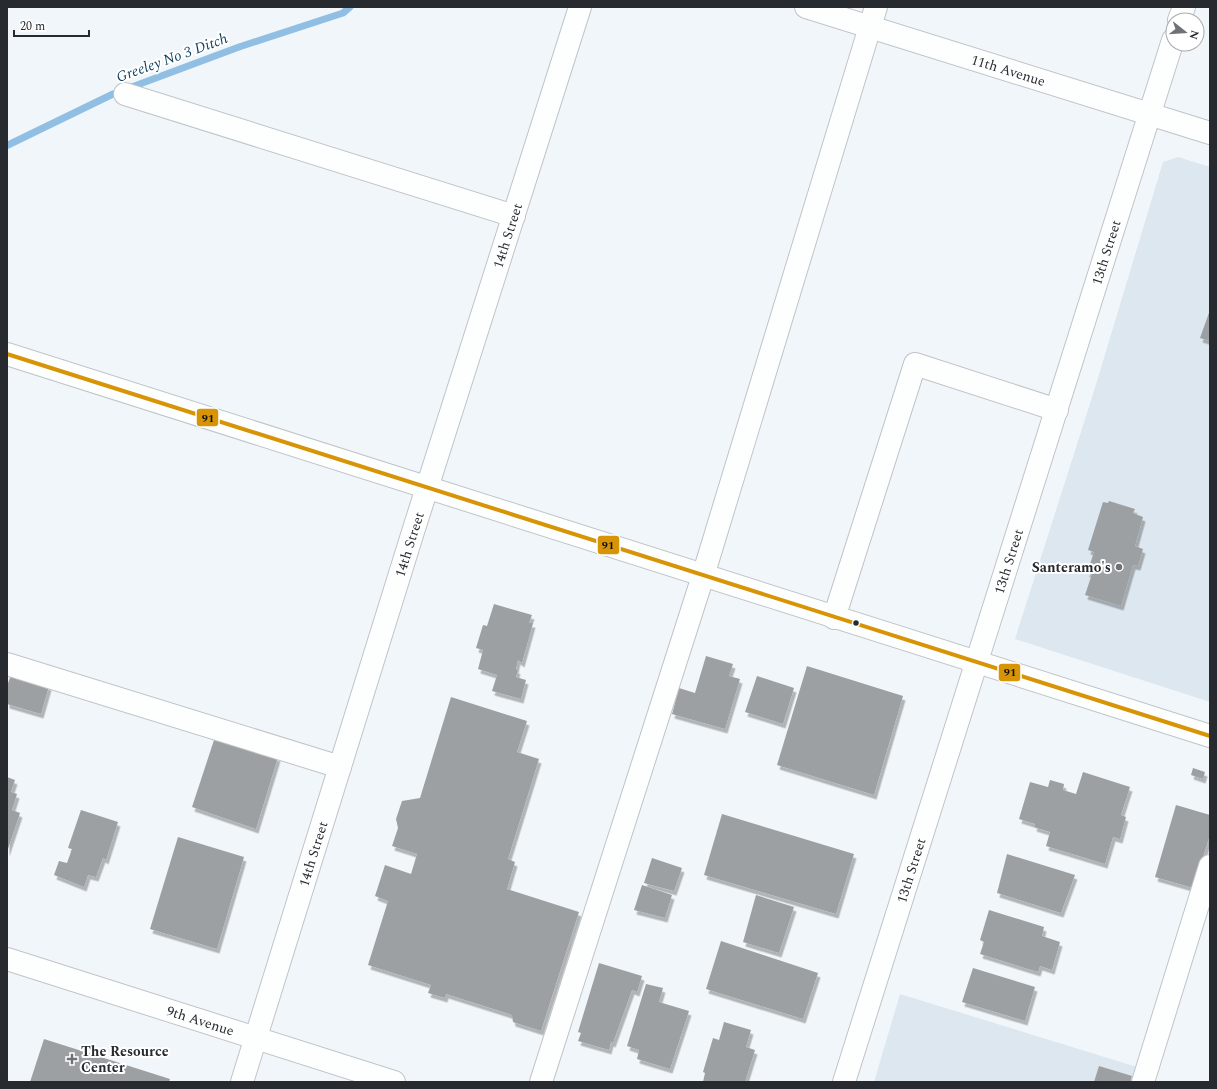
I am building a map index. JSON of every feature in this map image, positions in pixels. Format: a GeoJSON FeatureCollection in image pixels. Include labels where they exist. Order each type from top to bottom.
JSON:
{"type":"FeatureCollection","features":[{"type":"Feature","properties":{"kind":"street","name":"14th Street"},"geometry":{"type":"LineString","coordinates":[[242,1082],[427,489],[580,7]]}},
{"type":"Feature","properties":{"kind":"street","name":"11th Avenue"},"geometry":{"type":"LineString","coordinates":[[806,7],[873,17],[1150,114],[1210,133]]}},
{"type":"Feature","properties":{"kind":"street"},"geometry":{"type":"LineString","coordinates":[[541,1082],[703,576],[873,17]]}},
{"type":"Feature","properties":{"kind":"street","name":"13th Street"},"geometry":{"type":"LineString","coordinates":[[844,1082],[1169,52]]}},
{"type":"Feature","properties":{"kind":"street"},"geometry":{"type":"LineString","coordinates":[[126,94],[514,216]]}},
{"type":"Feature","properties":{"kind":"street"},"geometry":{"type":"LineString","coordinates":[[7,354],[427,489],[1210,736]]}},
{"type":"Feature","properties":{"kind":"street"},"geometry":{"type":"LineString","coordinates":[[834,618],[915,364],[1057,410]]}},
{"type":"Feature","properties":{"kind":"street"},"geometry":{"type":"LineString","coordinates":[[7,664],[340,767]]}},
{"type":"Feature","properties":{"kind":"street"},"geometry":{"type":"LineString","coordinates":[[1143,1082],[1210,866]]}},
{"type":"Feature","properties":{"kind":"street","name":"9th Avenue"},"geometry":{"type":"LineString","coordinates":[[7,959],[394,1082]]}},
{"type":"Feature","properties":{"kind":"shaded area"},"geometry":{"type":"Polygon","coordinates":[[[1178,157],[1210,167],[1210,702],[1015,639],[1094,391],[1163,162],[1178,157]]]}},
{"type":"Feature","properties":{"kind":"shaded area"},"geometry":{"type":"Polygon","coordinates":[[[900,994],[1137,1067],[1133,1082],[874,1082],[900,994]]]}},
{"type":"Feature","properties":{"kind":"building"},"geometry":{"type":"Polygon","coordinates":[[[1210,310],[1210,341],[1200,338],[1210,310]]]}},
{"type":"Feature","properties":{"kind":"building"},"geometry":{"type":"Polygon","coordinates":[[[1109,501],[1135,509],[1133,513],[1143,517],[1135,546],[1143,549],[1138,566],[1133,565],[1121,606],[1085,595],[1092,574],[1087,573],[1094,552],[1088,550],[1103,502],[1108,503],[1109,501]]]}},
{"type":"Feature","properties":{"kind":"building"},"geometry":{"type":"Polygon","coordinates":[[[494,604],[532,615],[529,623],[533,623],[522,663],[518,660],[516,669],[518,670],[516,677],[526,680],[521,699],[492,691],[497,675],[478,669],[483,650],[476,648],[483,625],[487,626],[494,604]]]}},
{"type":"Feature","properties":{"kind":"building"},"geometry":{"type":"Polygon","coordinates":[[[706,656],[733,664],[729,676],[740,679],[725,729],[672,714],[679,688],[695,693],[706,656]]]}},
{"type":"Feature","properties":{"kind":"building"},"geometry":{"type":"Polygon","coordinates":[[[807,666],[903,696],[874,795],[777,765],[807,666]]]}},
{"type":"Feature","properties":{"kind":"building"},"geometry":{"type":"Polygon","coordinates":[[[11,675],[49,686],[41,714],[7,704],[7,686],[11,675]]]}},
{"type":"Feature","properties":{"kind":"building"},"geometry":{"type":"Polygon","coordinates":[[[757,676],[794,688],[783,724],[745,712],[757,676]]]}},
{"type":"Feature","properties":{"kind":"building"},"geometry":{"type":"Polygon","coordinates":[[[451,697],[527,721],[517,752],[539,759],[508,859],[515,862],[507,889],[579,912],[541,1031],[513,1022],[512,1015],[446,994],[445,998],[428,993],[431,985],[368,965],[388,901],[375,896],[385,865],[411,874],[417,854],[392,846],[398,828],[396,819],[402,801],[420,798],[451,697]]]}},
{"type":"Feature","properties":{"kind":"building"},"geometry":{"type":"Polygon","coordinates":[[[215,737],[278,757],[256,829],[192,807],[215,737]]]}},
{"type":"Feature","properties":{"kind":"building"},"geometry":{"type":"Polygon","coordinates":[[[1193,768],[1205,772],[1203,779],[1191,775],[1193,768]]]}},
{"type":"Feature","properties":{"kind":"building"},"geometry":{"type":"Polygon","coordinates":[[[1083,772],[1130,787],[1121,815],[1126,817],[1120,839],[1113,837],[1105,864],[1046,846],[1050,832],[1034,827],[1035,824],[1019,819],[1030,782],[1048,787],[1050,780],[1064,784],[1063,790],[1076,794],[1083,772]]]}},
{"type":"Feature","properties":{"kind":"building"},"geometry":{"type":"Polygon","coordinates":[[[7,777],[15,780],[11,792],[17,794],[12,810],[20,813],[7,852],[7,777]]]}},
{"type":"Feature","properties":{"kind":"building"},"geometry":{"type":"Polygon","coordinates":[[[1176,805],[1210,815],[1210,835],[1193,888],[1155,877],[1176,805]]]}},
{"type":"Feature","properties":{"kind":"building"},"geometry":{"type":"Polygon","coordinates":[[[81,810],[118,822],[106,860],[103,858],[96,877],[88,875],[84,887],[54,875],[59,861],[67,863],[72,849],[68,848],[81,810]]]}},
{"type":"Feature","properties":{"kind":"building"},"geometry":{"type":"Polygon","coordinates":[[[722,814],[854,854],[836,914],[704,875],[722,814]]]}},
{"type":"Feature","properties":{"kind":"building"},"geometry":{"type":"Polygon","coordinates":[[[178,837],[244,857],[217,949],[150,929],[178,837]]]}},
{"type":"Feature","properties":{"kind":"building"},"geometry":{"type":"Polygon","coordinates":[[[1007,854],[1075,875],[1061,913],[997,893],[1007,854]]]}},
{"type":"Feature","properties":{"kind":"building"},"geometry":{"type":"Polygon","coordinates":[[[652,858],[682,868],[674,891],[644,883],[652,858]]]}},
{"type":"Feature","properties":{"kind":"building"},"geometry":{"type":"Polygon","coordinates":[[[642,885],[672,895],[665,918],[634,910],[642,885]]]}},
{"type":"Feature","properties":{"kind":"building"},"geometry":{"type":"Polygon","coordinates":[[[756,895],[794,907],[779,953],[743,942],[756,895]]]}},
{"type":"Feature","properties":{"kind":"building"},"geometry":{"type":"Polygon","coordinates":[[[989,910],[1044,927],[1042,936],[1060,942],[1052,970],[1040,966],[1038,972],[980,954],[984,942],[980,940],[989,910]]]}},
{"type":"Feature","properties":{"kind":"building"},"geometry":{"type":"Polygon","coordinates":[[[721,941],[818,973],[803,1019],[706,989],[721,941]]]}},
{"type":"Feature","properties":{"kind":"building"},"geometry":{"type":"Polygon","coordinates":[[[599,963],[642,976],[637,992],[632,990],[613,1043],[611,1042],[609,1050],[578,1041],[581,1033],[578,1032],[599,963]]]}},
{"type":"Feature","properties":{"kind":"building"},"geometry":{"type":"Polygon","coordinates":[[[973,968],[1035,987],[1025,1021],[962,1002],[973,968]]]}},
{"type":"Feature","properties":{"kind":"building"},"geometry":{"type":"Polygon","coordinates":[[[646,984],[663,988],[659,1002],[689,1011],[670,1069],[637,1059],[639,1050],[627,1046],[646,984]]]}},
{"type":"Feature","properties":{"kind":"building"},"geometry":{"type":"Polygon","coordinates":[[[724,1022],[751,1030],[746,1047],[755,1050],[745,1082],[703,1082],[705,1073],[703,1072],[713,1038],[719,1040],[724,1022]]]}},
{"type":"Feature","properties":{"kind":"building","name":"The Resource Center"},"geometry":{"type":"Polygon","coordinates":[[[44,1039],[170,1079],[169,1082],[30,1082],[44,1039]]]}},
{"type":"Feature","properties":{"kind":"building"},"geometry":{"type":"Polygon","coordinates":[[[1099,1066],[1132,1076],[1130,1082],[1094,1082],[1099,1066]]]}},
{"type":"Feature","properties":{"kind":"waterway","name":"Greeley No 3 Ditch"},"geometry":{"type":"LineString","coordinates":[[8,145],[113,94],[239,47],[343,13],[350,7]]}},
{"type":"Feature","properties":{"kind":"transit line","name":"91"},"geometry":{"type":"LineString","coordinates":[[7,354],[1210,736]]}},
{"type":"Feature","properties":{"kind":"place","name":"Santeramo's"},"geometry":{"type":"Point","coordinates":[1119,567]}},
{"type":"Feature","properties":{"kind":"place","name":"The Resource Center"},"geometry":{"type":"Point","coordinates":[72,1059]}}]}
